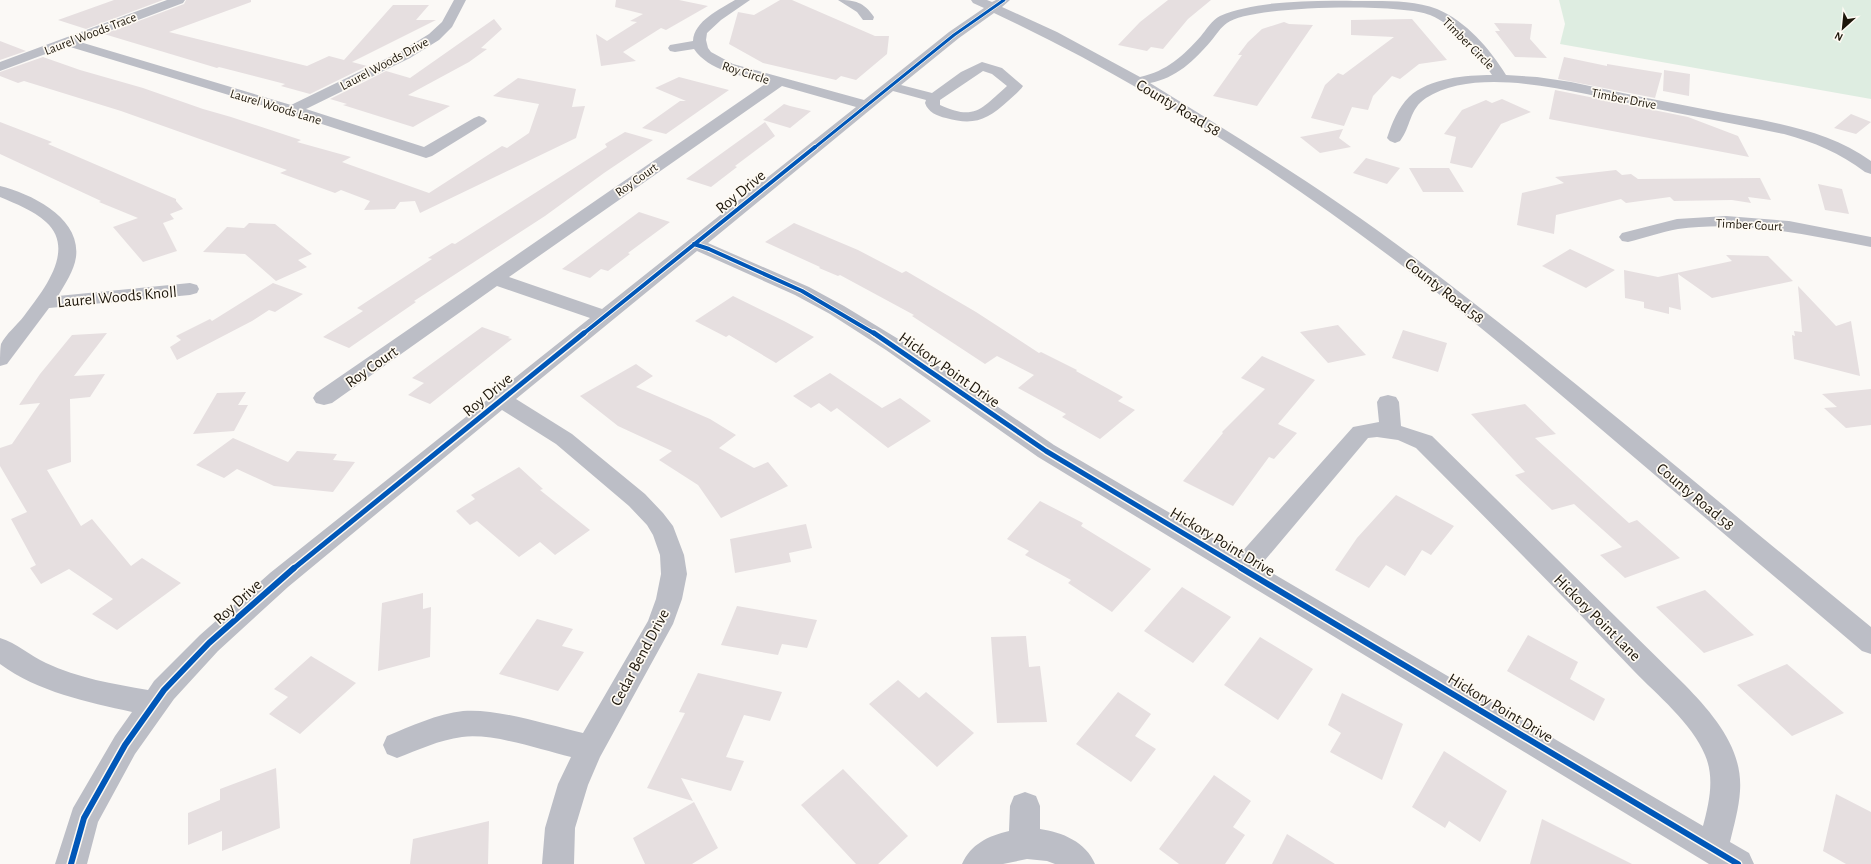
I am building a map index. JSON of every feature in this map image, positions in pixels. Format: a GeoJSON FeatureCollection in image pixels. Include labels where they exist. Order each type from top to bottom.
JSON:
{"type":"FeatureCollection","features":[{"type":"Feature","properties":{"kind":"street","name":"Laurel Woods Trace"},"geometry":{"type":"LineString","coordinates":[[0,67],[179,0]]}},
{"type":"Feature","properties":{"kind":"street","name":"Laurel Woods Drive"},"geometry":{"type":"LineString","coordinates":[[293,110],[405,55],[434,37],[447,24],[460,0]]}},
{"type":"Feature","properties":{"kind":"street"},"geometry":{"type":"LineString","coordinates":[[675,48],[700,44],[699,40],[701,32],[706,25],[744,0]]}},
{"type":"Feature","properties":{"kind":"street"},"geometry":{"type":"LineString","coordinates":[[844,0],[861,9],[868,17]]}},
{"type":"Feature","properties":{"kind":"street","name":"County Road 58"},"geometry":{"type":"LineString","coordinates":[[992,2],[1138,82],[1164,98],[1280,171],[1412,264],[1522,351],[1871,642]]}},
{"type":"Feature","properties":{"kind":"street","name":"Roy Drive"},"geometry":{"type":"LineString","coordinates":[[71,864],[84,818],[125,744],[164,690],[209,643],[279,580],[604,316],[954,35],[992,2]]}},
{"type":"Feature","properties":{"kind":"street","name":"Timber Circle"},"geometry":{"type":"LineString","coordinates":[[1138,82],[1160,77],[1189,58],[1222,20],[1234,14],[1258,8],[1306,4],[1402,5],[1441,14],[1453,22],[1491,62],[1502,78]]}},
{"type":"Feature","properties":{"kind":"street","name":"Timber Circle"},"geometry":{"type":"LineString","coordinates":[[1432,11],[1448,5]]}},
{"type":"Feature","properties":{"kind":"street","name":"Laurel Woods Lane"},"geometry":{"type":"LineString","coordinates":[[67,42],[293,110],[426,153],[480,121]]}},
{"type":"Feature","properties":{"kind":"street","name":"Roy Circle"},"geometry":{"type":"LineString","coordinates":[[700,44],[706,55],[728,67],[778,82],[867,105]]}},
{"type":"Feature","properties":{"kind":"street","name":"Timber Circle"},"geometry":{"type":"LineString","coordinates":[[1164,98],[1187,67],[1189,58]]}},
{"type":"Feature","properties":{"kind":"street"},"geometry":{"type":"LineString","coordinates":[[982,66],[997,71],[1016,86],[983,113],[972,118],[959,117],[934,108],[932,103],[934,98],[966,75],[982,66]]}},
{"type":"Feature","properties":{"kind":"street","name":"Timber Drive"},"geometry":{"type":"LineString","coordinates":[[1395,138],[1407,107],[1426,91],[1460,82],[1502,78],[1565,86],[1797,132],[1854,156],[1871,169]]}},
{"type":"Feature","properties":{"kind":"street","name":"Roy Court"},"geometry":{"type":"LineString","coordinates":[[324,398],[778,82]]}},
{"type":"Feature","properties":{"kind":"street"},"geometry":{"type":"LineString","coordinates":[[890,86],[934,98]]}},
{"type":"Feature","properties":{"kind":"street"},"geometry":{"type":"LineString","coordinates":[[0,191],[44,211],[58,224],[68,245],[67,260],[44,303],[0,359]]}},
{"type":"Feature","properties":{"kind":"street","name":"Timber Court"},"geometry":{"type":"LineString","coordinates":[[1628,237],[1678,224],[1726,222],[1789,226],[1871,242]]}},
{"type":"Feature","properties":{"kind":"street","name":"Hickory Point Drive"},"geometry":{"type":"LineString","coordinates":[[694,244],[709,249],[802,291],[837,310],[893,345],[1046,451],[1738,864]]}},
{"type":"Feature","properties":{"kind":"street"},"geometry":{"type":"LineString","coordinates":[[496,278],[604,316]]}},
{"type":"Feature","properties":{"kind":"street","name":"Laurel Woods Knoll"},"geometry":{"type":"LineString","coordinates":[[44,303],[190,289]]}},
{"type":"Feature","properties":{"kind":"street","name":"Cedar Bend Drive"},"geometry":{"type":"LineString","coordinates":[[501,400],[564,439],[637,500],[655,519],[664,533],[672,555],[674,574],[669,599],[660,624],[590,748],[574,784],[560,828],[558,864]]}},
{"type":"Feature","properties":{"kind":"street"},"geometry":{"type":"LineString","coordinates":[[1388,402],[1391,431]]}},
{"type":"Feature","properties":{"kind":"street","name":"Hickory Point Lane"},"geometry":{"type":"LineString","coordinates":[[1243,568],[1361,432],[1368,430],[1391,431],[1424,442],[1615,633],[1695,717],[1709,736],[1720,754],[1725,771],[1726,790],[1713,849]]}},
{"type":"Feature","properties":{"kind":"street"},"geometry":{"type":"LineString","coordinates":[[0,648],[26,666],[62,683],[155,704]]}},
{"type":"Feature","properties":{"kind":"street"},"geometry":{"type":"LineString","coordinates":[[397,745],[433,731],[462,724],[488,724],[590,748]]}},
{"type":"Feature","properties":{"kind":"street"},"geometry":{"type":"LineString","coordinates":[[1024,844],[1025,806]]}},
{"type":"Feature","properties":{"kind":"street"},"geometry":{"type":"LineString","coordinates":[[978,864],[990,853],[1013,844],[1046,846],[1063,852],[1079,864]]}},
{"type":"Feature","properties":{"kind":"green space"},"geometry":{"type":"Polygon","coordinates":[[[1559,0],[1871,0],[1871,99],[1560,44],[1565,24],[1559,0]]]}},
{"type":"Feature","properties":{"kind":"building"},"geometry":{"type":"Polygon","coordinates":[[[114,0],[163,0],[86,29],[58,20],[114,0]]]}},
{"type":"Feature","properties":{"kind":"building"},"geometry":{"type":"Polygon","coordinates":[[[186,0],[251,0],[251,2],[169,32],[307,66],[329,56],[344,60],[393,5],[429,5],[416,20],[436,20],[352,62],[367,66],[310,94],[281,86],[285,84],[219,67],[217,68],[104,34],[184,4],[186,0]]]}},
{"type":"Feature","properties":{"kind":"building"},"geometry":{"type":"Polygon","coordinates":[[[616,0],[679,0],[708,6],[666,30],[661,28],[623,52],[636,61],[601,66],[596,34],[607,41],[637,22],[630,21],[643,14],[615,7],[616,0]]]}},
{"type":"Feature","properties":{"kind":"building"},"geometry":{"type":"Polygon","coordinates":[[[780,0],[792,0],[875,36],[889,36],[887,54],[856,80],[841,76],[836,80],[763,63],[729,44],[738,12],[754,15],[780,0]]]}},
{"type":"Feature","properties":{"kind":"building"},"geometry":{"type":"Polygon","coordinates":[[[1168,0],[1211,0],[1188,19],[1163,49],[1151,47],[1147,51],[1118,45],[1140,22],[1168,0]]]}},
{"type":"Feature","properties":{"kind":"building"},"geometry":{"type":"Polygon","coordinates":[[[494,19],[502,29],[481,48],[487,49],[469,62],[408,95],[450,106],[413,127],[343,105],[347,104],[330,99],[386,71],[410,78],[494,19]]]}},
{"type":"Feature","properties":{"kind":"building"},"geometry":{"type":"Polygon","coordinates":[[[1412,19],[1447,60],[1419,64],[1400,79],[1392,76],[1373,96],[1368,110],[1352,107],[1344,126],[1311,118],[1325,85],[1338,73],[1343,75],[1394,37],[1351,35],[1351,20],[1412,19]]]}},
{"type":"Feature","properties":{"kind":"building"},"geometry":{"type":"Polygon","coordinates":[[[1284,22],[1289,24],[1313,25],[1257,106],[1213,96],[1242,55],[1238,55],[1248,42],[1262,29],[1284,22]]]}},
{"type":"Feature","properties":{"kind":"building"},"geometry":{"type":"Polygon","coordinates":[[[1494,23],[1532,24],[1530,39],[1547,58],[1515,57],[1495,31],[1500,31],[1494,23]]]}},
{"type":"Feature","properties":{"kind":"building"},"geometry":{"type":"Polygon","coordinates":[[[0,41],[26,51],[0,60],[0,41]]]}},
{"type":"Feature","properties":{"kind":"building"},"geometry":{"type":"Polygon","coordinates":[[[43,57],[301,140],[297,142],[351,157],[342,162],[429,193],[502,146],[507,148],[529,133],[539,104],[493,96],[518,78],[576,89],[572,107],[585,106],[576,138],[420,213],[415,201],[400,202],[395,209],[364,210],[370,201],[341,190],[335,193],[280,173],[287,170],[121,111],[24,81],[18,83],[0,76],[0,72],[43,57]]]}},
{"type":"Feature","properties":{"kind":"building"},"geometry":{"type":"Polygon","coordinates":[[[1564,57],[1607,66],[1607,64],[1662,73],[1655,98],[1558,79],[1564,57]]]}},
{"type":"Feature","properties":{"kind":"building"},"geometry":{"type":"Polygon","coordinates":[[[1664,70],[1690,74],[1689,96],[1663,91],[1664,70]]]}},
{"type":"Feature","properties":{"kind":"building"},"geometry":{"type":"Polygon","coordinates":[[[679,77],[729,90],[666,134],[642,128],[680,101],[686,101],[655,88],[679,77]]]}},
{"type":"Feature","properties":{"kind":"building"},"geometry":{"type":"Polygon","coordinates":[[[1555,90],[1688,117],[1738,136],[1749,157],[1549,119],[1555,90]]]}},
{"type":"Feature","properties":{"kind":"building"},"geometry":{"type":"Polygon","coordinates":[[[1502,99],[1531,112],[1501,124],[1472,168],[1450,163],[1456,137],[1444,134],[1462,110],[1486,100],[1492,103],[1502,99]]]}},
{"type":"Feature","properties":{"kind":"building"},"geometry":{"type":"Polygon","coordinates":[[[784,104],[811,111],[790,128],[763,120],[784,104]]]}},
{"type":"Feature","properties":{"kind":"building"},"geometry":{"type":"Polygon","coordinates":[[[1851,114],[1871,122],[1856,134],[1834,128],[1851,114]]]}},
{"type":"Feature","properties":{"kind":"building"},"geometry":{"type":"Polygon","coordinates":[[[0,122],[52,142],[48,144],[176,199],[183,209],[170,214],[174,219],[163,223],[177,251],[143,262],[113,227],[138,218],[99,202],[101,201],[0,154],[0,122]]]}},
{"type":"Feature","properties":{"kind":"building"},"geometry":{"type":"Polygon","coordinates":[[[765,122],[775,136],[735,166],[737,167],[711,187],[686,179],[765,122]]]}},
{"type":"Feature","properties":{"kind":"building"},"geometry":{"type":"Polygon","coordinates":[[[1343,129],[1339,138],[1351,147],[1320,153],[1300,137],[1343,129]]]}},
{"type":"Feature","properties":{"kind":"building"},"geometry":{"type":"Polygon","coordinates":[[[625,132],[653,140],[604,173],[545,216],[414,301],[416,302],[349,348],[323,337],[363,311],[357,308],[432,259],[428,258],[452,243],[455,244],[607,147],[605,144],[625,132]]]}},
{"type":"Feature","properties":{"kind":"building"},"geometry":{"type":"Polygon","coordinates":[[[1366,158],[1400,168],[1387,184],[1353,173],[1366,158]]]}},
{"type":"Feature","properties":{"kind":"building"},"geometry":{"type":"Polygon","coordinates":[[[1409,168],[1449,168],[1464,192],[1423,192],[1409,168]]]}},
{"type":"Feature","properties":{"kind":"building"},"geometry":{"type":"Polygon","coordinates":[[[1616,170],[1622,175],[1631,174],[1638,179],[1760,178],[1771,200],[1748,197],[1751,203],[1732,200],[1674,201],[1670,197],[1626,203],[1621,199],[1556,215],[1554,234],[1517,225],[1522,193],[1564,183],[1555,177],[1616,170]]]}},
{"type":"Feature","properties":{"kind":"building"},"geometry":{"type":"Polygon","coordinates":[[[1818,184],[1842,189],[1849,214],[1825,210],[1818,184]]]}},
{"type":"Feature","properties":{"kind":"building"},"geometry":{"type":"Polygon","coordinates":[[[639,212],[670,222],[628,253],[630,254],[608,271],[601,269],[590,278],[562,269],[639,212]]]}},
{"type":"Feature","properties":{"kind":"building"},"geometry":{"type":"Polygon","coordinates":[[[249,223],[275,224],[312,254],[298,260],[307,267],[276,281],[245,254],[203,252],[227,227],[244,228],[249,223]]]}},
{"type":"Feature","properties":{"kind":"building"},"geometry":{"type":"Polygon","coordinates":[[[794,223],[858,250],[902,273],[906,271],[976,312],[1039,353],[1041,352],[1077,370],[1076,371],[1123,397],[1118,401],[1135,410],[1100,439],[1062,417],[1066,414],[1018,388],[1034,375],[997,356],[985,364],[912,316],[914,315],[840,275],[838,276],[819,268],[820,267],[765,242],[794,223]]]}},
{"type":"Feature","properties":{"kind":"building"},"geometry":{"type":"Polygon","coordinates":[[[1570,249],[1615,270],[1586,288],[1542,266],[1570,249]]]}},
{"type":"Feature","properties":{"kind":"building"},"geometry":{"type":"Polygon","coordinates":[[[1726,255],[1768,256],[1793,281],[1712,298],[1678,274],[1681,310],[1669,307],[1669,314],[1644,308],[1644,302],[1625,298],[1624,270],[1658,277],[1732,261],[1726,255]]]}},
{"type":"Feature","properties":{"kind":"building"},"geometry":{"type":"Polygon","coordinates":[[[273,283],[303,294],[275,312],[269,310],[252,321],[177,360],[170,347],[181,340],[176,336],[210,319],[212,321],[273,283]]]}},
{"type":"Feature","properties":{"kind":"building"},"geometry":{"type":"Polygon","coordinates":[[[1798,286],[1836,326],[1851,321],[1860,376],[1794,359],[1792,335],[1795,336],[1794,331],[1802,332],[1798,286]]]}},
{"type":"Feature","properties":{"kind":"building"},"geometry":{"type":"Polygon","coordinates":[[[733,296],[814,337],[776,363],[729,335],[726,337],[695,321],[733,296]]]}},
{"type":"Feature","properties":{"kind":"building"},"geometry":{"type":"Polygon","coordinates":[[[1338,325],[1366,355],[1328,363],[1300,332],[1338,325]]]}},
{"type":"Feature","properties":{"kind":"building"},"geometry":{"type":"Polygon","coordinates":[[[482,327],[512,339],[430,404],[408,395],[424,383],[412,378],[482,327]]]}},
{"type":"Feature","properties":{"kind":"building"},"geometry":{"type":"Polygon","coordinates":[[[1403,330],[1447,343],[1438,372],[1392,358],[1403,330]]]}},
{"type":"Feature","properties":{"kind":"building"},"geometry":{"type":"Polygon","coordinates":[[[107,333],[74,376],[105,374],[90,397],[70,399],[71,462],[47,470],[81,526],[92,519],[131,566],[142,558],[181,583],[117,630],[92,614],[113,599],[69,569],[41,584],[30,568],[36,565],[11,519],[27,512],[0,466],[0,448],[12,444],[40,403],[19,405],[40,374],[72,335],[107,333]]]}},
{"type":"Feature","properties":{"kind":"building"},"geometry":{"type":"Polygon","coordinates":[[[1262,356],[1315,380],[1278,424],[1297,433],[1274,459],[1269,457],[1233,506],[1183,481],[1223,433],[1222,432],[1265,389],[1241,378],[1262,356]]]}},
{"type":"Feature","properties":{"kind":"building"},"geometry":{"type":"Polygon","coordinates":[[[636,364],[653,376],[636,387],[710,419],[736,435],[719,448],[754,468],[768,462],[788,486],[721,518],[698,485],[659,460],[672,451],[618,426],[580,396],[636,364]]]}},
{"type":"Feature","properties":{"kind":"building"},"geometry":{"type":"Polygon","coordinates":[[[830,373],[882,408],[900,398],[931,421],[888,448],[837,408],[831,412],[819,403],[811,408],[793,396],[830,373]]]}},
{"type":"Feature","properties":{"kind":"building"},"geometry":{"type":"Polygon","coordinates":[[[1871,389],[1871,425],[1846,428],[1824,408],[1837,407],[1822,394],[1871,389]]]}},
{"type":"Feature","properties":{"kind":"building"},"geometry":{"type":"Polygon","coordinates":[[[246,392],[238,405],[248,405],[234,431],[193,434],[217,393],[246,392]]]}},
{"type":"Feature","properties":{"kind":"building"},"geometry":{"type":"Polygon","coordinates":[[[1525,404],[1556,434],[1535,438],[1629,523],[1637,520],[1680,558],[1625,578],[1600,555],[1622,547],[1574,504],[1552,510],[1515,475],[1525,472],[1471,414],[1525,404]]]}},
{"type":"Feature","properties":{"kind":"building"},"geometry":{"type":"Polygon","coordinates":[[[233,438],[288,462],[297,451],[337,454],[333,460],[355,462],[333,492],[274,486],[237,469],[224,478],[196,465],[233,438]]]}},
{"type":"Feature","properties":{"kind":"building"},"geometry":{"type":"Polygon","coordinates":[[[519,467],[543,489],[540,490],[590,530],[555,555],[540,542],[519,557],[477,521],[470,525],[456,511],[475,499],[471,495],[519,467]]]}},
{"type":"Feature","properties":{"kind":"building"},"geometry":{"type":"Polygon","coordinates":[[[1396,495],[1454,526],[1431,555],[1422,550],[1405,576],[1386,565],[1369,588],[1335,570],[1357,538],[1396,495]]]}},
{"type":"Feature","properties":{"kind":"building"},"geometry":{"type":"Polygon","coordinates":[[[1040,501],[1083,523],[1081,526],[1151,569],[1112,612],[1068,583],[1071,580],[1025,555],[1029,551],[1007,539],[1040,501]]]}},
{"type":"Feature","properties":{"kind":"building"},"geometry":{"type":"Polygon","coordinates":[[[806,524],[812,548],[789,553],[791,562],[735,573],[730,539],[806,524]]]}},
{"type":"Feature","properties":{"kind":"building"},"geometry":{"type":"Polygon","coordinates":[[[1182,587],[1231,617],[1193,663],[1144,631],[1182,587]]]}},
{"type":"Feature","properties":{"kind":"building"},"geometry":{"type":"Polygon","coordinates":[[[1705,590],[1754,635],[1704,653],[1656,607],[1705,590]]]}},
{"type":"Feature","properties":{"kind":"building"},"geometry":{"type":"Polygon","coordinates":[[[423,593],[423,609],[431,607],[430,657],[378,671],[382,603],[423,593]]]}},
{"type":"Feature","properties":{"kind":"building"},"geometry":{"type":"Polygon","coordinates":[[[737,606],[817,620],[807,648],[782,644],[778,655],[721,645],[737,606]]]}},
{"type":"Feature","properties":{"kind":"building"},"geometry":{"type":"Polygon","coordinates":[[[537,619],[573,629],[562,646],[584,652],[558,691],[499,674],[537,619]]]}},
{"type":"Feature","properties":{"kind":"building"},"geometry":{"type":"Polygon","coordinates":[[[1528,635],[1578,662],[1570,679],[1605,699],[1594,721],[1507,671],[1528,635]]]}},
{"type":"Feature","properties":{"kind":"building"},"geometry":{"type":"Polygon","coordinates":[[[1026,636],[1029,667],[1040,666],[1047,722],[997,723],[991,637],[1026,636]]]}},
{"type":"Feature","properties":{"kind":"building"},"geometry":{"type":"Polygon","coordinates":[[[1260,637],[1313,669],[1278,720],[1224,685],[1260,637]]]}},
{"type":"Feature","properties":{"kind":"building"},"geometry":{"type":"Polygon","coordinates":[[[311,656],[356,683],[300,734],[269,714],[288,697],[274,689],[311,656]]]}},
{"type":"Feature","properties":{"kind":"building"},"geometry":{"type":"Polygon","coordinates":[[[1787,664],[1844,713],[1792,736],[1737,685],[1787,664]]]}},
{"type":"Feature","properties":{"kind":"building"},"geometry":{"type":"Polygon","coordinates":[[[698,673],[782,692],[770,721],[744,715],[726,757],[744,761],[731,791],[681,778],[693,801],[647,788],[685,713],[679,712],[698,673]]]}},
{"type":"Feature","properties":{"kind":"building"},"geometry":{"type":"Polygon","coordinates":[[[898,680],[919,698],[926,692],[974,733],[937,767],[869,704],[898,680]]]}},
{"type":"Feature","properties":{"kind":"building"},"geometry":{"type":"Polygon","coordinates":[[[1118,692],[1151,714],[1135,736],[1156,749],[1131,782],[1076,744],[1118,692]]]}},
{"type":"Feature","properties":{"kind":"building"},"geometry":{"type":"Polygon","coordinates":[[[1342,693],[1403,724],[1382,780],[1330,752],[1341,733],[1328,725],[1342,693]]]}},
{"type":"Feature","properties":{"kind":"building"},"geometry":{"type":"Polygon","coordinates":[[[1444,751],[1507,791],[1480,842],[1449,821],[1445,828],[1412,807],[1444,751]]]}},
{"type":"Feature","properties":{"kind":"building"},"geometry":{"type":"Polygon","coordinates":[[[276,768],[280,828],[222,851],[222,831],[188,845],[188,813],[220,800],[220,789],[276,768]]]}},
{"type":"Feature","properties":{"kind":"building"},"geometry":{"type":"Polygon","coordinates":[[[843,769],[908,836],[878,864],[856,864],[801,805],[843,769]]]}},
{"type":"Feature","properties":{"kind":"building"},"geometry":{"type":"Polygon","coordinates":[[[1214,775],[1251,801],[1233,827],[1245,835],[1225,864],[1179,864],[1159,849],[1214,775]]]}},
{"type":"Feature","properties":{"kind":"building"},"geometry":{"type":"Polygon","coordinates":[[[1836,794],[1871,812],[1871,864],[1846,864],[1823,851],[1836,794]]]}},
{"type":"Feature","properties":{"kind":"building"},"geometry":{"type":"Polygon","coordinates":[[[694,802],[718,848],[692,864],[645,864],[633,838],[694,802]]]}},
{"type":"Feature","properties":{"kind":"building"},"geometry":{"type":"Polygon","coordinates":[[[1542,819],[1632,864],[1530,864],[1542,819]]]}},
{"type":"Feature","properties":{"kind":"building"},"geometry":{"type":"Polygon","coordinates":[[[489,821],[488,864],[410,864],[413,839],[489,821]]]}},
{"type":"Feature","properties":{"kind":"building"},"geometry":{"type":"Polygon","coordinates":[[[1287,834],[1335,864],[1272,864],[1287,834]]]}},
{"type":"Feature","properties":{"kind":"cycle path"},"geometry":{"type":"LineString","coordinates":[[71,864],[84,818],[125,745],[164,690],[209,643],[279,580],[501,400],[954,35],[1004,0]]}},
{"type":"Feature","properties":{"kind":"cycle path"},"geometry":{"type":"LineString","coordinates":[[694,244],[709,249],[802,291],[837,310],[893,345],[973,402],[1046,451],[1738,864]]}}]}
